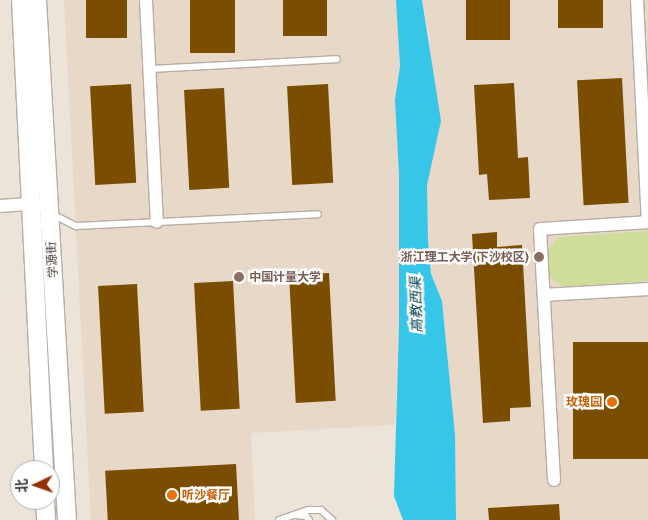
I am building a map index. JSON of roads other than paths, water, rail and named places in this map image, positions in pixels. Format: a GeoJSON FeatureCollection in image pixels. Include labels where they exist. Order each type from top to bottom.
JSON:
{"type":"FeatureCollection","features":[{"type":"Feature","properties":{"kind":"main road","name":"学源街"},"geometry":{"type":"LineString","coordinates":[[21,0],[67,520]]}},
{"type":"Feature","properties":{"kind":"main road","name":"学源街"},"geometry":{"type":"LineString","coordinates":[[37,0],[44,460]]}},
{"type":"Feature","properties":{"kind":"street"},"geometry":{"type":"LineString","coordinates":[[146,0],[158,222]]}},
{"type":"Feature","properties":{"kind":"street"},"geometry":{"type":"LineString","coordinates":[[554,480],[540,229],[648,222],[637,0]]}},
{"type":"Feature","properties":{"kind":"street"},"geometry":{"type":"LineString","coordinates":[[0,206],[40,208]]}},
{"type":"Feature","properties":{"kind":"street"},"geometry":{"type":"LineString","coordinates":[[544,296],[648,289]]}},
{"type":"Feature","properties":{"kind":"lane"},"geometry":{"type":"LineString","coordinates":[[150,70],[337,59]]}},
{"type":"Feature","properties":{"kind":"lane"},"geometry":{"type":"LineString","coordinates":[[40,208],[76,226],[318,214]]}},
{"type":"Feature","properties":{"kind":"lane"},"geometry":{"type":"LineString","coordinates":[[279,520],[288,515],[308,510],[321,510],[332,520]]}},
{"type":"Feature","properties":{"kind":"lane"},"geometry":{"type":"LineString","coordinates":[[288,515],[306,516],[309,520]]}},
{"type":"Feature","properties":{"kind":"water","name":"高教西渠"},"geometry":{"type":"Polygon","coordinates":[[[396,0],[422,0],[441,121],[427,185],[428,241],[431,274],[442,301],[455,435],[456,520],[403,520],[394,496],[399,327],[399,174],[395,100],[400,66],[396,0]]]}},
{"type":"Feature","properties":{"kind":"place","name":"浙江理工大学(下沙校区)"},"geometry":{"type":"Point","coordinates":[539,257]}},
{"type":"Feature","properties":{"kind":"place","name":"中国计量大学"},"geometry":{"type":"Point","coordinates":[239,277]}},
{"type":"Feature","properties":{"kind":"place","name":"玫瑰园"},"geometry":{"type":"Point","coordinates":[612,402]}},
{"type":"Feature","properties":{"kind":"place","name":"听沙餐厅"},"geometry":{"type":"Point","coordinates":[172,495]}}]}
